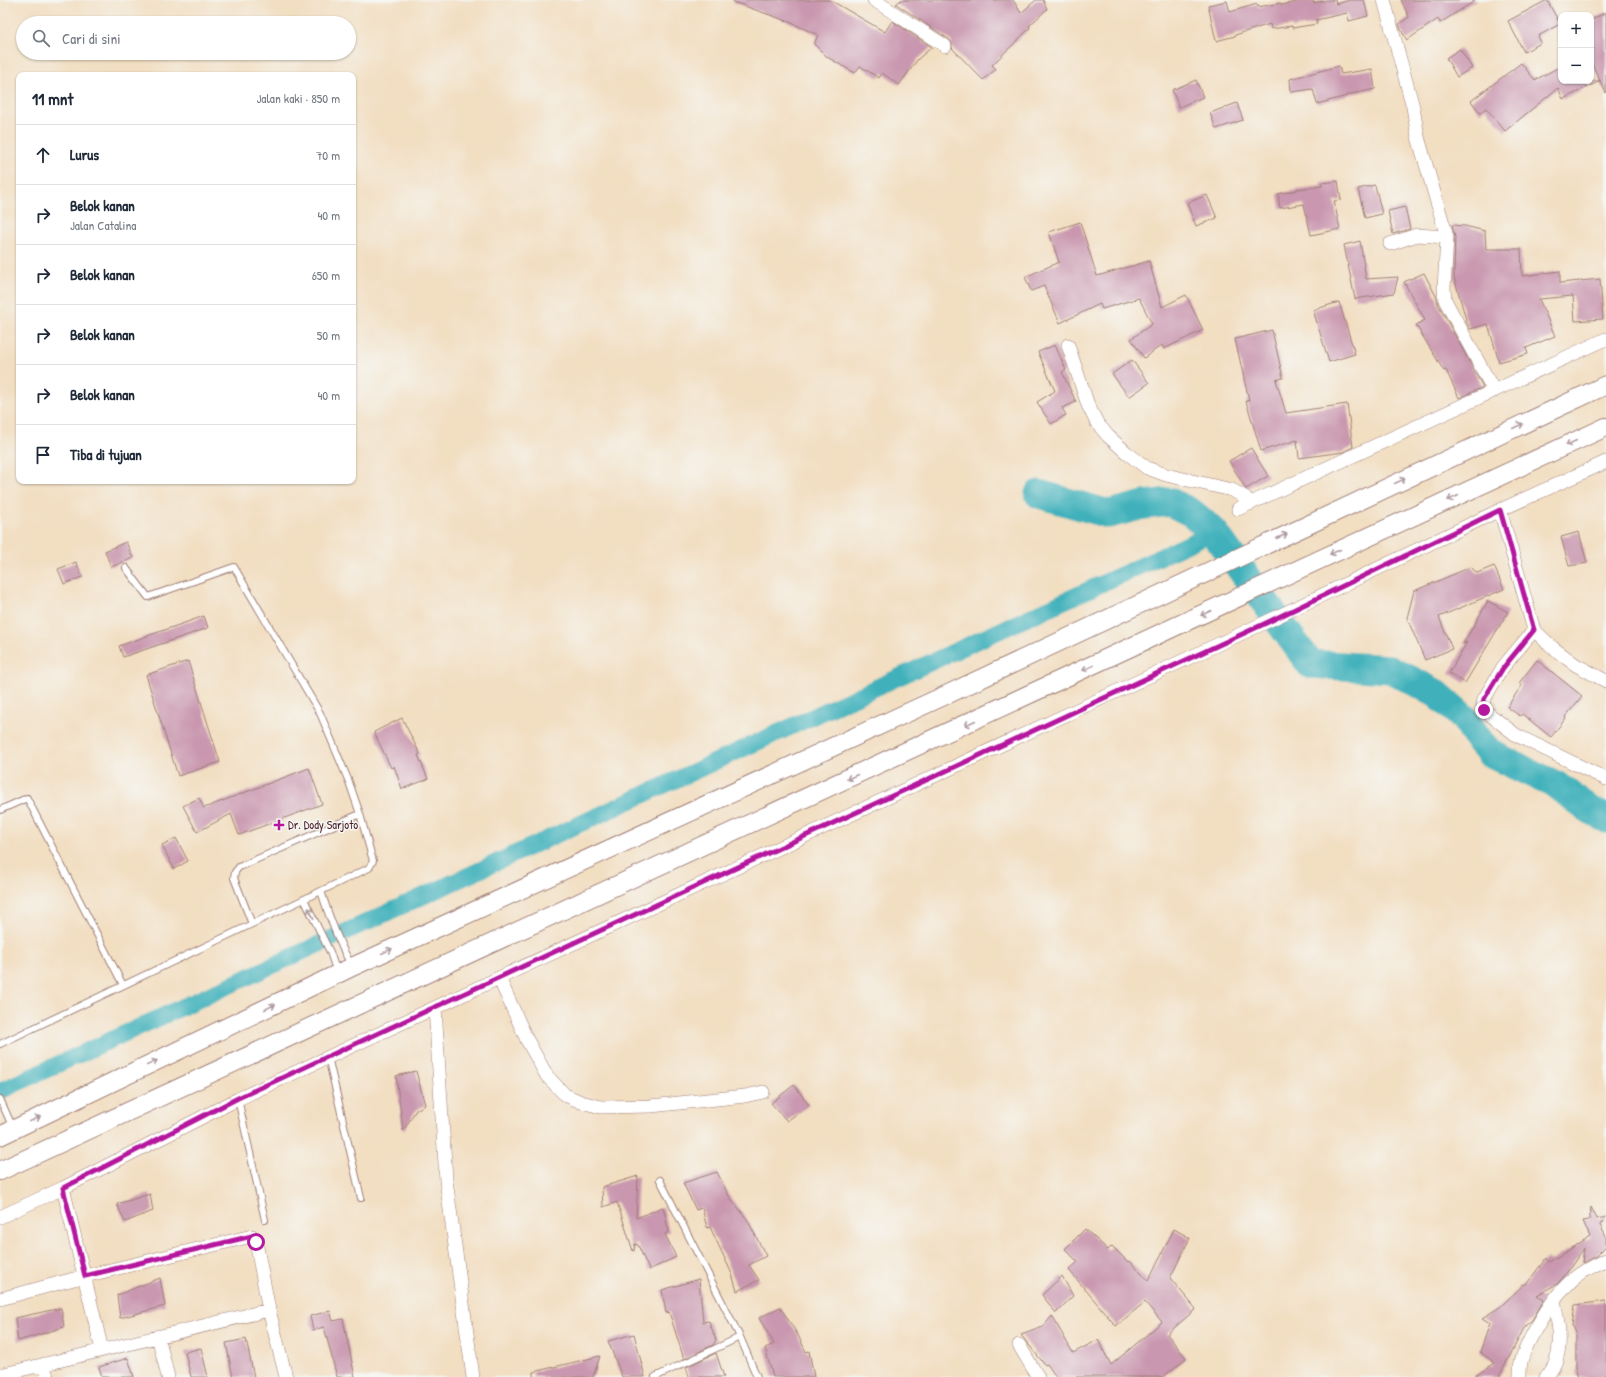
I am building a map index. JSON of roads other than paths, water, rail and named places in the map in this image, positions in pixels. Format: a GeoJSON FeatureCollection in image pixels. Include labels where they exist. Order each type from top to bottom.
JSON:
{"type":"FeatureCollection","features":[{"type":"Feature","properties":{"kind":"main road"},"geometry":{"type":"LineString","coordinates":[[7,1133],[345,971],[946,695],[1247,552],[1606,385]]}},
{"type":"Feature","properties":{"kind":"main road"},"geometry":{"type":"LineString","coordinates":[[0,1171],[1606,427]]}},
{"type":"Feature","properties":{"kind":"street"},"geometry":{"type":"LineString","coordinates":[[874,0],[944,46]]}},
{"type":"Feature","properties":{"kind":"street"},"geometry":{"type":"LineString","coordinates":[[1381,2],[1413,107],[1418,137],[1447,237],[1444,300],[1494,391]]}},
{"type":"Feature","properties":{"kind":"street"},"geometry":{"type":"LineString","coordinates":[[1390,244],[1417,235],[1447,237]]}},
{"type":"Feature","properties":{"kind":"street"},"geometry":{"type":"LineString","coordinates":[[1068,345],[1088,405],[1097,423],[1127,454],[1147,468],[1166,475],[1232,490],[1246,498],[1244,506],[1606,339]]}},
{"type":"Feature","properties":{"kind":"street"},"geometry":{"type":"LineString","coordinates":[[0,1217],[63,1188],[238,1098],[1264,624],[1500,510],[1606,462]]}},
{"type":"Feature","properties":{"kind":"street"},"geometry":{"type":"LineString","coordinates":[[1500,510],[1534,630],[1553,648],[1576,665],[1606,681]]}},
{"type":"Feature","properties":{"kind":"street"},"geometry":{"type":"LineString","coordinates":[[1534,630],[1503,668],[1484,699],[1484,710],[1489,716],[1516,735],[1606,779]]}},
{"type":"Feature","properties":{"kind":"street"},"geometry":{"type":"LineString","coordinates":[[499,978],[527,1040],[546,1076],[565,1095],[581,1102],[601,1107],[651,1106],[745,1096],[763,1092]]}},
{"type":"Feature","properties":{"kind":"street"},"geometry":{"type":"LineString","coordinates":[[435,1008],[446,1180],[473,1377]]}},
{"type":"Feature","properties":{"kind":"street"},"geometry":{"type":"LineString","coordinates":[[63,1188],[102,1350]]}},
{"type":"Feature","properties":{"kind":"street"},"geometry":{"type":"LineString","coordinates":[[0,1299],[85,1276],[252,1236],[256,1242],[269,1310],[286,1377]]}},
{"type":"Feature","properties":{"kind":"street"},"geometry":{"type":"LineString","coordinates":[[1520,1377],[1521,1362],[1529,1341],[1554,1300],[1564,1287],[1580,1274],[1595,1264],[1606,1260]]}},
{"type":"Feature","properties":{"kind":"street"},"geometry":{"type":"LineString","coordinates":[[1546,1377],[1556,1362],[1560,1349],[1558,1322],[1554,1300]]}},
{"type":"Feature","properties":{"kind":"street"},"geometry":{"type":"LineString","coordinates":[[0,1375],[269,1310]]}},
{"type":"Feature","properties":{"kind":"street"},"geometry":{"type":"LineString","coordinates":[[158,1336],[168,1377]]}},
{"type":"Feature","properties":{"kind":"street"},"geometry":{"type":"LineString","coordinates":[[1019,1345],[1038,1377]]}},
{"type":"Feature","properties":{"kind":"street"},"geometry":{"type":"LineString","coordinates":[[44,1364],[47,1377]]}},
{"type":"Feature","properties":{"kind":"lane"},"geometry":{"type":"LineString","coordinates":[[0,1044],[123,984],[369,868],[373,861],[360,814],[349,782],[320,713],[234,567],[148,597],[126,568]]}},
{"type":"Feature","properties":{"kind":"lane"},"geometry":{"type":"LineString","coordinates":[[0,810],[27,798],[123,984]]}},
{"type":"Feature","properties":{"kind":"lane"},"geometry":{"type":"LineString","coordinates":[[252,924],[234,878],[235,872],[239,868],[360,814]]}},
{"type":"Feature","properties":{"kind":"lane"},"geometry":{"type":"LineString","coordinates":[[321,891],[330,919],[342,948],[345,971]]}},
{"type":"Feature","properties":{"kind":"lane"},"geometry":{"type":"LineString","coordinates":[[304,898],[330,952],[345,971]]}},
{"type":"Feature","properties":{"kind":"lane"},"geometry":{"type":"LineString","coordinates":[[328,1057],[361,1198]]}},
{"type":"Feature","properties":{"kind":"lane"},"geometry":{"type":"LineString","coordinates":[[238,1098],[265,1220]]}},
{"type":"Feature","properties":{"kind":"lane"},"geometry":{"type":"LineString","coordinates":[[0,1099],[7,1133]]}},
{"type":"Feature","properties":{"kind":"lane"},"geometry":{"type":"LineString","coordinates":[[660,1180],[740,1338],[757,1377]]}},
{"type":"Feature","properties":{"kind":"lane"},"geometry":{"type":"LineString","coordinates":[[655,1377],[740,1338]]}},
{"type":"Feature","properties":{"kind":"waterway"},"geometry":{"type":"LineString","coordinates":[[1039,494],[1109,514],[1144,505],[1170,502],[1192,513],[1214,532],[1310,664],[1390,669],[1436,693],[1464,718],[1480,742],[1491,754],[1556,785],[1587,808],[1606,819]]}},
{"type":"Feature","properties":{"kind":"waterway"},"geometry":{"type":"LineString","coordinates":[[0,1091],[1214,532]]}},
{"type":"Feature","properties":{"kind":"place","name":"Dr. Dody Sarjoto"},"geometry":{"type":"Point","coordinates":[279,825]}}]}
